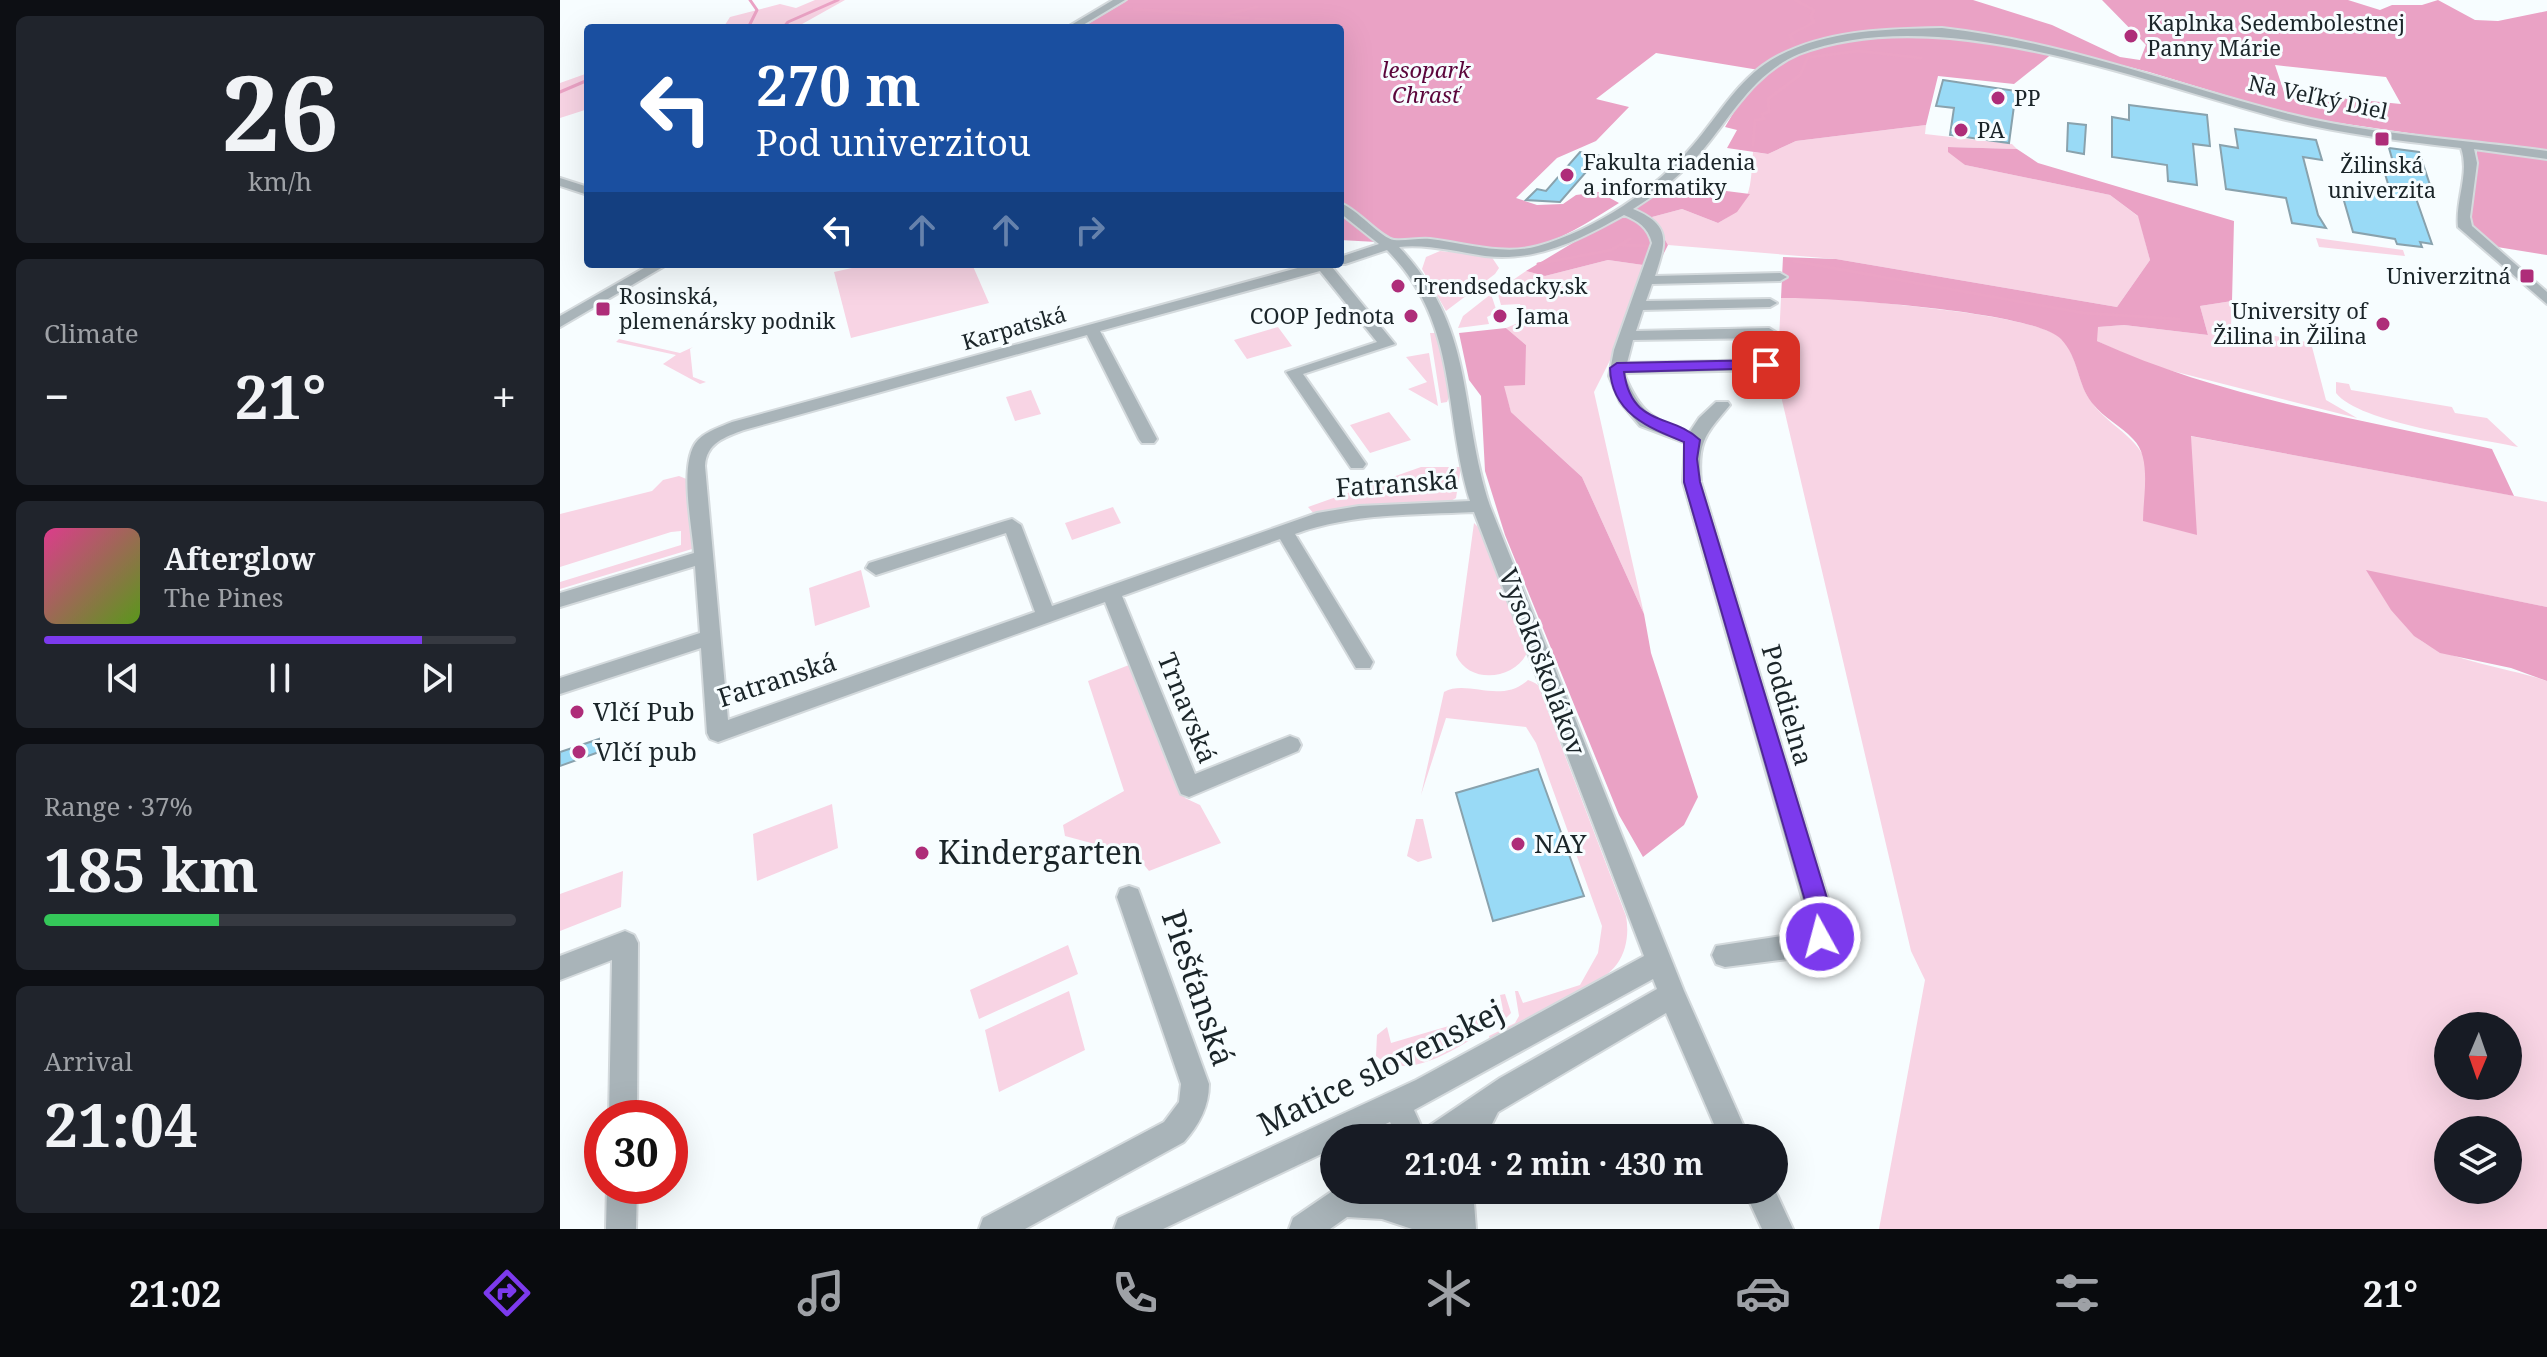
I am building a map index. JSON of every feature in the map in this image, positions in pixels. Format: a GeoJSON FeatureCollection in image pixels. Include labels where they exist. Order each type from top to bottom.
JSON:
{"type":"FeatureCollection","features":[{"type":"Feature","properties":{"kind":"street"},"geometry":{"type":"LineString","coordinates":[[1084,24],[1120,0]]}},
{"type":"Feature","properties":{"kind":"street","name":"Na Veľký Diel"},"geometry":{"type":"LineString","coordinates":[[1392,246],[1409,242],[1509,254],[1536,252],[1622,210],[1686,161],[1741,88],[1759,71],[1784,56],[1813,45],[1883,34],[1948,33],[2025,42],[2133,69],[2222,99],[2304,121],[2547,155]]}},
{"type":"Feature","properties":{"kind":"street"},"geometry":{"type":"LineString","coordinates":[[2466,144],[2471,158],[2461,211],[2465,227],[2547,300]]}},
{"type":"Feature","properties":{"kind":"street"},"geometry":{"type":"LineString","coordinates":[[560,182],[584,190]]}},
{"type":"Feature","properties":{"kind":"street","name":"Vysokoškolákov"},"geometry":{"type":"LineString","coordinates":[[1344,210],[1407,260],[1432,297],[1447,331],[1481,506],[1672,995],[1729,1124]]}},
{"type":"Feature","properties":{"kind":"street"},"geometry":{"type":"LineString","coordinates":[[1622,210],[1648,222],[1658,232],[1659,243],[1617,368],[1622,390],[1636,412],[1659,429],[1692,440],[1722,405]]}},
{"type":"Feature","properties":{"kind":"street"},"geometry":{"type":"LineString","coordinates":[[1344,260],[1392,246]]}},
{"type":"Feature","properties":{"kind":"street","name":"Na Veľký Diel"},"geometry":{"type":"LineString","coordinates":[[1407,260],[1424,251],[1447,248]]}},
{"type":"Feature","properties":{"kind":"street"},"geometry":{"type":"LineString","coordinates":[[560,322],[654,268]]}},
{"type":"Feature","properties":{"kind":"street","name":"Karpatská"},"geometry":{"type":"LineString","coordinates":[[713,437],[738,426],[1315,268]]}},
{"type":"Feature","properties":{"kind":"street"},"geometry":{"type":"LineString","coordinates":[[1328,268],[1387,344],[1294,372],[1357,464]]}},
{"type":"Feature","properties":{"kind":"street"},"geometry":{"type":"LineString","coordinates":[[1648,280],[1780,277]]}},
{"type":"Feature","properties":{"kind":"street"},"geometry":{"type":"LineString","coordinates":[[1639,306],[1770,303]]}},
{"type":"Feature","properties":{"kind":"street"},"geometry":{"type":"LineString","coordinates":[[1092,330],[1148,439]]}},
{"type":"Feature","properties":{"kind":"street"},"geometry":{"type":"LineString","coordinates":[[1628,336],[1769,333]]}},
{"type":"Feature","properties":{"kind":"street"},"geometry":{"type":"LineString","coordinates":[[1617,368],[1766,365]]}},
{"type":"Feature","properties":{"kind":"street","name":"Fatranská"},"geometry":{"type":"LineString","coordinates":[[713,437],[695,455],[718,733],[1284,530],[1338,514],[1481,506]]}},
{"type":"Feature","properties":{"kind":"street","name":"Poddielna"},"geometry":{"type":"LineString","coordinates":[[1692,440],[1689,459],[1692,482],[1821,918],[1820,937],[1804,945],[1725,955]]}},
{"type":"Feature","properties":{"kind":"street"},"geometry":{"type":"LineString","coordinates":[[876,568],[1012,525],[1046,615]]}},
{"type":"Feature","properties":{"kind":"street"},"geometry":{"type":"LineString","coordinates":[[1284,530],[1363,662]]}},
{"type":"Feature","properties":{"kind":"street"},"geometry":{"type":"LineString","coordinates":[[560,600],[703,557]]}},
{"type":"Feature","properties":{"kind":"street","name":"Trnavská"},"geometry":{"type":"LineString","coordinates":[[1111,592],[1189,787],[1290,745]]}},
{"type":"Feature","properties":{"kind":"street"},"geometry":{"type":"LineString","coordinates":[[560,686],[710,637]]}},
{"type":"Feature","properties":{"kind":"street","name":"Piešťanská"},"geometry":{"type":"LineString","coordinates":[[994,1229],[1174,1132],[1187,1118],[1195,1100],[1195,1084],[1129,897]]}},
{"type":"Feature","properties":{"kind":"street"},"geometry":{"type":"LineString","coordinates":[[560,968],[625,943],[623,1100]]}},
{"type":"Feature","properties":{"kind":"street","name":"Matice slovenskej"},"geometry":{"type":"LineString","coordinates":[[1144,1225],[1492,1056],[1659,962]]}},
{"type":"Feature","properties":{"kind":"street"},"geometry":{"type":"LineString","coordinates":[[1455,1124],[1672,995]]}},
{"type":"Feature","properties":{"kind":"street"},"geometry":{"type":"LineString","coordinates":[[1477,1124],[1489,1101]]}},
{"type":"Feature","properties":{"kind":"street"},"geometry":{"type":"LineString","coordinates":[[1397,1104],[1406,1124]]}},
{"type":"Feature","properties":{"kind":"street"},"geometry":{"type":"LineString","coordinates":[[621,1229],[622,1204]]}},
{"type":"Feature","properties":{"kind":"street"},"geometry":{"type":"LineString","coordinates":[[1304,1229],[1340,1204]]}},
{"type":"Feature","properties":{"kind":"street"},"geometry":{"type":"LineString","coordinates":[[1393,1204],[1406,1207],[1439,1229]]}},
{"type":"Feature","properties":{"kind":"street"},"geometry":{"type":"LineString","coordinates":[[1442,1204],[1454,1229]]}},
{"type":"Feature","properties":{"kind":"street"},"geometry":{"type":"LineString","coordinates":[[1459,1204],[1461,1229]]}},
{"type":"Feature","properties":{"kind":"street"},"geometry":{"type":"LineString","coordinates":[[1766,1204],[1778,1229]]}},
{"type":"Feature","properties":{"kind":"shaded area"},"geometry":{"type":"Polygon","coordinates":[[[815,0],[845,0],[802,24],[726,24],[730,17],[780,4],[796,8],[815,0]]]}},
{"type":"Feature","properties":{"kind":"shaded area"},"geometry":{"type":"Polygon","coordinates":[[[584,74],[584,110],[560,118],[560,83],[584,74]]]}},
{"type":"Feature","properties":{"kind":"shaded area"},"geometry":{"type":"Polygon","coordinates":[[[1926,125],[1925,134],[2012,144],[2017,149],[1948,147],[1965,165],[2110,195],[2139,217],[2150,260],[2117,307],[1836,259],[1668,245],[1652,217],[1682,209],[1718,223],[1729,216],[1748,194],[1753,152],[1768,154],[1796,141],[1926,125]]]}},
{"type":"Feature","properties":{"kind":"shaded area"},"geometry":{"type":"Polygon","coordinates":[[[2316,238],[2403,250],[2405,256],[2319,247],[2316,238]]]}},
{"type":"Feature","properties":{"kind":"shaded area"},"geometry":{"type":"Polygon","coordinates":[[[1440,251],[1491,256],[1499,268],[1446,311],[1422,269],[1426,257],[1440,251]]]}},
{"type":"Feature","properties":{"kind":"shaded area"},"geometry":{"type":"Polygon","coordinates":[[[1608,260],[1657,267],[1594,392],[1644,614],[1582,477],[1511,412],[1503,386],[1526,345],[1506,328],[1525,320],[1520,304],[1501,305],[1497,291],[1526,271],[1545,276],[1608,260]]]}},
{"type":"Feature","properties":{"kind":"shaded area"},"geometry":{"type":"Polygon","coordinates":[[[852,268],[974,268],[989,303],[851,338],[834,272],[852,268]]]}},
{"type":"Feature","properties":{"kind":"shaded area"},"geometry":{"type":"Polygon","coordinates":[[[1491,294],[1497,312],[1487,317],[1489,324],[1458,328],[1463,316],[1491,294]]]}},
{"type":"Feature","properties":{"kind":"shaded area"},"geometry":{"type":"Polygon","coordinates":[[[1811,297],[1983,315],[2046,330],[2062,339],[2068,346],[2093,404],[2143,455],[2190,436],[2547,502],[2547,607],[2367,571],[2401,621],[2426,644],[2458,657],[2547,681],[2547,1229],[1879,1229],[1925,980],[1911,951],[1777,379],[1781,298],[1811,297]]]}},
{"type":"Feature","properties":{"kind":"shaded area"},"geometry":{"type":"Polygon","coordinates":[[[2232,301],[2231,327],[2311,343],[2326,400],[2357,418],[2149,365],[2097,341],[2097,327],[2124,325],[2208,335],[2200,306],[2232,301]]]}},
{"type":"Feature","properties":{"kind":"shaded area"},"geometry":{"type":"Polygon","coordinates":[[[1278,327],[1292,346],[1247,359],[1234,340],[1278,327]]]}},
{"type":"Feature","properties":{"kind":"shaded area"},"geometry":{"type":"Polygon","coordinates":[[[1430,333],[1441,333],[1452,389],[1447,402],[1441,403],[1430,333]]]}},
{"type":"Feature","properties":{"kind":"shaded area"},"geometry":{"type":"Polygon","coordinates":[[[619,339],[680,353],[693,347],[690,349],[693,377],[706,382],[700,384],[663,364],[676,355],[616,342],[619,339]]]}},
{"type":"Feature","properties":{"kind":"shaded area"},"geometry":{"type":"Polygon","coordinates":[[[1429,353],[1438,406],[1408,389],[1427,382],[1406,357],[1429,353]]]}},
{"type":"Feature","properties":{"kind":"shaded area"},"geometry":{"type":"Polygon","coordinates":[[[2336,382],[2349,384],[2351,390],[2452,407],[2455,413],[2487,418],[2518,447],[2420,428],[2368,413],[2349,404],[2336,393],[2336,382]]]}},
{"type":"Feature","properties":{"kind":"shaded area"},"geometry":{"type":"Polygon","coordinates":[[[1031,390],[1041,414],[1015,421],[1006,397],[1031,390]]]}},
{"type":"Feature","properties":{"kind":"shaded area"},"geometry":{"type":"Polygon","coordinates":[[[1389,412],[1411,440],[1370,453],[1350,425],[1389,412]]]}},
{"type":"Feature","properties":{"kind":"shaded area"},"geometry":{"type":"Polygon","coordinates":[[[1421,467],[1461,467],[1456,498],[1447,503],[1316,516],[1308,507],[1421,467]]]}},
{"type":"Feature","properties":{"kind":"shaded area"},"geometry":{"type":"Polygon","coordinates":[[[679,476],[689,480],[692,549],[560,589],[560,582],[681,545],[681,531],[560,567],[560,514],[652,491],[663,480],[679,476]]]}},
{"type":"Feature","properties":{"kind":"shaded area"},"geometry":{"type":"Polygon","coordinates":[[[1113,507],[1121,523],[1072,540],[1065,523],[1113,507]]]}},
{"type":"Feature","properties":{"kind":"shaded area"},"geometry":{"type":"Polygon","coordinates":[[[1474,523],[1482,531],[1529,647],[1516,666],[1495,675],[1472,672],[1456,655],[1474,523]]]}},
{"type":"Feature","properties":{"kind":"shaded area"},"geometry":{"type":"Polygon","coordinates":[[[861,570],[870,607],[815,626],[809,588],[861,570]]]}},
{"type":"Feature","properties":{"kind":"shaded area"},"geometry":{"type":"Polygon","coordinates":[[[1134,663],[1185,798],[1200,805],[1221,843],[1149,871],[1136,855],[1065,836],[1063,825],[1124,791],[1088,681],[1134,663]]]}},
{"type":"Feature","properties":{"kind":"shaded area"},"geometry":{"type":"Polygon","coordinates":[[[1528,680],[1545,693],[1546,706],[1626,916],[1627,935],[1617,964],[1594,985],[1490,1041],[1489,1036],[1515,1023],[1519,1016],[1515,991],[1518,991],[1523,1003],[1580,985],[1598,953],[1602,926],[1536,743],[1526,727],[1446,718],[1421,795],[1444,692],[1463,688],[1506,691],[1528,680]]]}},
{"type":"Feature","properties":{"kind":"shaded area"},"geometry":{"type":"Polygon","coordinates":[[[832,804],[838,848],[757,881],[753,834],[832,804]]]}},
{"type":"Feature","properties":{"kind":"shaded area"},"geometry":{"type":"Polygon","coordinates":[[[1416,819],[1423,819],[1432,858],[1418,862],[1407,856],[1416,819]]]}},
{"type":"Feature","properties":{"kind":"shaded area"},"geometry":{"type":"Polygon","coordinates":[[[623,871],[621,907],[560,931],[560,894],[623,871]]]}},
{"type":"Feature","properties":{"kind":"shaded area"},"geometry":{"type":"Polygon","coordinates":[[[1068,945],[1078,974],[979,1019],[970,990],[1068,945]]]}},
{"type":"Feature","properties":{"kind":"shaded area"},"geometry":{"type":"Polygon","coordinates":[[[1069,991],[1085,1050],[999,1092],[985,1030],[1069,991]]]}},
{"type":"Feature","properties":{"kind":"shaded area"},"geometry":{"type":"Polygon","coordinates":[[[1505,994],[1511,1013],[1504,1020],[1441,1056],[1407,1066],[1391,1064],[1376,1056],[1377,1035],[1387,1027],[1391,1043],[1503,1010],[1500,995],[1505,994]]]}},
{"type":"Feature","properties":{"kind":"green space","name":"lesopark Chrasť"},"geometry":{"type":"Polygon","coordinates":[[[1128,0],[1973,0],[2052,25],[2120,57],[2140,60],[2146,45],[2102,0],[2348,0],[2380,10],[2392,5],[2422,5],[2438,0],[2475,20],[2498,21],[2547,11],[2547,255],[2491,246],[2467,226],[2478,143],[2298,117],[2149,72],[2058,49],[2014,84],[1938,76],[1926,125],[1796,141],[1768,154],[1727,148],[1737,130],[1725,127],[1759,70],[1656,53],[1596,99],[1629,107],[1596,141],[1557,158],[1516,198],[1537,205],[1563,204],[1576,195],[1599,192],[1619,203],[1560,237],[1522,250],[1344,240],[1344,24],[1088,24],[1128,0]],[[2275,65],[2286,98],[2331,102],[2329,97],[2401,104],[2386,77],[2275,65]]]}},
{"type":"Feature","properties":{"kind":"green space"},"geometry":{"type":"Polygon","coordinates":[[[1948,147],[2017,149],[2038,163],[2234,221],[2232,301],[2200,306],[2208,335],[2124,325],[2098,327],[2097,341],[2192,378],[2242,392],[2492,449],[2514,496],[2191,436],[2197,535],[2143,521],[2145,467],[2139,447],[2092,403],[2071,354],[2061,339],[2043,329],[1973,313],[1883,303],[1781,298],[1783,257],[1836,259],[2117,307],[2150,260],[2138,216],[2110,195],[1965,165],[1948,152],[1948,147]]]}},
{"type":"Feature","properties":{"kind":"green space"},"geometry":{"type":"Polygon","coordinates":[[[1671,184],[1750,194],[1737,212],[1718,223],[1682,209],[1652,217],[1668,245],[1657,267],[1608,260],[1545,276],[1526,271],[1671,184]]]}},
{"type":"Feature","properties":{"kind":"green space"},"geometry":{"type":"Polygon","coordinates":[[[1506,328],[1526,345],[1525,385],[1504,386],[1511,412],[1582,477],[1644,614],[1651,653],[1698,797],[1684,825],[1643,857],[1619,815],[1505,535],[1485,471],[1481,396],[1469,380],[1459,333],[1506,328]]]}},
{"type":"Feature","properties":{"kind":"green space"},"geometry":{"type":"Polygon","coordinates":[[[2366,570],[2547,607],[2547,681],[2511,668],[2440,653],[2414,636],[2391,610],[2366,570]]]}},
{"type":"Feature","properties":{"kind":"building"},"geometry":{"type":"Polygon","coordinates":[[[1943,80],[2016,91],[2009,143],[1950,135],[1954,108],[1936,106],[1943,80]]]}},
{"type":"Feature","properties":{"kind":"building"},"geometry":{"type":"Polygon","coordinates":[[[2129,105],[2207,115],[2210,146],[2193,144],[2197,185],[2168,181],[2167,165],[2112,157],[2112,117],[2129,120],[2129,105]]]}},
{"type":"Feature","properties":{"kind":"building"},"geometry":{"type":"Polygon","coordinates":[[[2068,123],[2086,125],[2084,154],[2067,151],[2068,123]]]}},
{"type":"Feature","properties":{"kind":"building"},"geometry":{"type":"Polygon","coordinates":[[[2235,129],[2316,140],[2322,160],[2303,157],[2318,215],[2326,228],[2292,223],[2286,198],[2226,189],[2220,145],[2238,148],[2235,129]]]}},
{"type":"Feature","properties":{"kind":"building"},"geometry":{"type":"Polygon","coordinates":[[[2389,148],[2419,152],[2430,185],[2411,184],[2432,244],[2420,242],[2422,247],[2397,244],[2395,239],[2353,232],[2340,187],[2391,194],[2383,167],[2395,169],[2389,148]]]}},
{"type":"Feature","properties":{"kind":"building","name":"Fakulta riadenia a informatiky"},"geometry":{"type":"Polygon","coordinates":[[[1580,152],[1600,156],[1560,202],[1526,200],[1537,189],[1546,191],[1580,152]]]}},
{"type":"Feature","properties":{"kind":"building","name":"Vlčí pub"},"geometry":{"type":"Polygon","coordinates":[[[599,739],[599,752],[560,766],[560,752],[599,739]]]}},
{"type":"Feature","properties":{"kind":"building","name":"NAY"},"geometry":{"type":"Polygon","coordinates":[[[1538,769],[1584,896],[1493,921],[1456,793],[1538,769]]]}},
{"type":"Feature","properties":{"kind":"waterway"},"geometry":{"type":"LineString","coordinates":[[750,0],[757,10],[750,24]]}},
{"type":"Feature","properties":{"kind":"waterway"},"geometry":{"type":"LineString","coordinates":[[786,24],[838,0]]}},
{"type":"Feature","properties":{"kind":"waterway"},"geometry":{"type":"LineString","coordinates":[[1794,43],[1790,35],[1814,22],[1811,16],[1814,10],[1795,0]]}},
{"type":"Feature","properties":{"kind":"waterway"},"geometry":{"type":"LineString","coordinates":[[1223,15],[1257,7]]}},
{"type":"Feature","properties":{"kind":"waterway"},"geometry":{"type":"LineString","coordinates":[[1134,9],[1248,18]]}},
{"type":"Feature","properties":{"kind":"waterway"},"geometry":{"type":"LineString","coordinates":[[1256,19],[1336,24]]}},
{"type":"Feature","properties":{"kind":"waterway"},"geometry":{"type":"LineString","coordinates":[[1811,57],[1859,51],[1921,58]]}},
{"type":"Feature","properties":{"kind":"waterway"},"geometry":{"type":"LineString","coordinates":[[1753,145],[1755,120],[1764,119],[1762,114],[1769,112],[1768,99],[1800,75],[1809,55]]}},
{"type":"Feature","properties":{"kind":"waterway"},"geometry":{"type":"LineString","coordinates":[[560,92],[584,82]]}},
{"type":"Feature","properties":{"kind":"waterway"},"geometry":{"type":"LineString","coordinates":[[1538,264],[1611,250],[1630,239]]}},
{"type":"Feature","properties":{"kind":"waterway"},"geometry":{"type":"LineString","coordinates":[[1621,245],[1648,246]]}},
{"type":"Feature","properties":{"kind":"waterway"},"geometry":{"type":"LineString","coordinates":[[1794,261],[2083,313],[2179,319]]}},
{"type":"Feature","properties":{"kind":"place","name":"Kaplnka Sedembolestnej Panny Márie"},"geometry":{"type":"Point","coordinates":[2131,36]}},
{"type":"Feature","properties":{"kind":"place","name":"PP"},"geometry":{"type":"Point","coordinates":[1998,98]}},
{"type":"Feature","properties":{"kind":"place","name":"PA"},"geometry":{"type":"Point","coordinates":[1961,130]}},
{"type":"Feature","properties":{"kind":"place","name":"Žilinská univerzita"},"geometry":{"type":"Point","coordinates":[2382,139]}},
{"type":"Feature","properties":{"kind":"place","name":"Fakulta riadenia a informatiky"},"geometry":{"type":"Point","coordinates":[1567,175]}},
{"type":"Feature","properties":{"kind":"place","name":"Univerzitná"},"geometry":{"type":"Point","coordinates":[2527,276]}},
{"type":"Feature","properties":{"kind":"place","name":"Trendsedacky.sk"},"geometry":{"type":"Point","coordinates":[1398,286]}},
{"type":"Feature","properties":{"kind":"place","name":"Rosinská, plemenársky podnik"},"geometry":{"type":"Point","coordinates":[603,309]}},
{"type":"Feature","properties":{"kind":"place","name":"COOP Jednota"},"geometry":{"type":"Point","coordinates":[1411,316]}},
{"type":"Feature","properties":{"kind":"place","name":"Jama"},"geometry":{"type":"Point","coordinates":[1500,316]}},
{"type":"Feature","properties":{"kind":"place","name":"University of Žilina in Žilina"},"geometry":{"type":"Point","coordinates":[2383,324]}},
{"type":"Feature","properties":{"kind":"place","name":"Vlčí Pub"},"geometry":{"type":"Point","coordinates":[577,712]}},
{"type":"Feature","properties":{"kind":"place","name":"Vlčí pub"},"geometry":{"type":"Point","coordinates":[579,752]}},
{"type":"Feature","properties":{"kind":"place","name":"NAY"},"geometry":{"type":"Point","coordinates":[1518,844]}},
{"type":"Feature","properties":{"kind":"place","name":"Kindergarten"},"geometry":{"type":"Point","coordinates":[922,853]}},
{"type":"Feature","properties":{"kind":"route"},"geometry":{"type":"LineString","coordinates":[[1766,365],[1617,368],[1617,376],[1628,402],[1646,422],[1692,440],[1689,459],[1692,482],[1821,918],[1820,937]]}}]}
